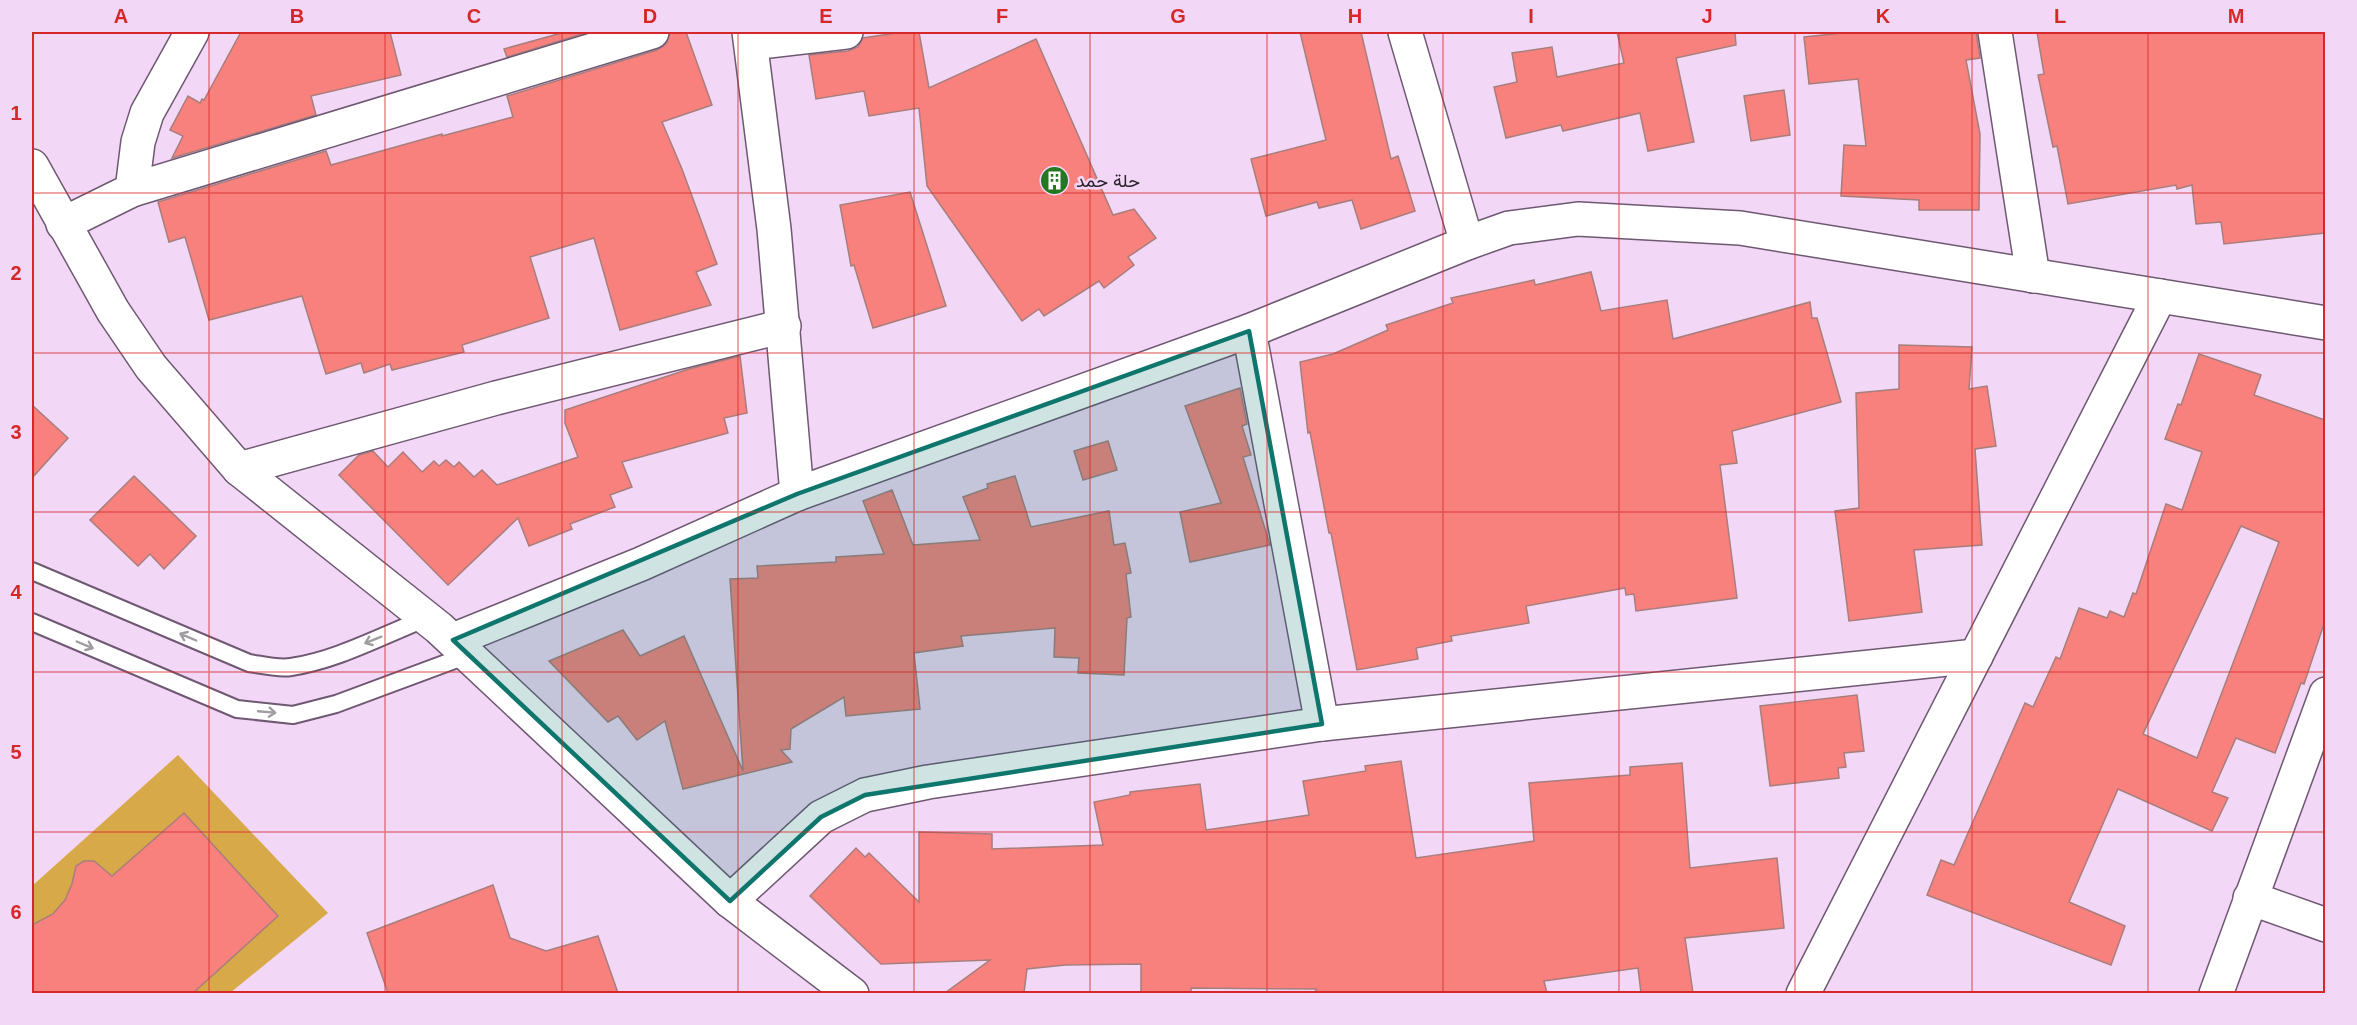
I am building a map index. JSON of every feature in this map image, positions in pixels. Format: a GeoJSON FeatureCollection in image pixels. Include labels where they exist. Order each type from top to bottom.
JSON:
{"type":"FeatureCollection","features":[{"type":"Feature","properties":{"kind":"street"},"geometry":{"type":"LineString","coordinates":[[132,190],[138,142],[147,113],[192,32]]}},
{"type":"Feature","properties":{"kind":"street"},"geometry":{"type":"LineString","coordinates":[[63,224],[132,190],[652,32]]}},
{"type":"Feature","properties":{"kind":"street"},"geometry":{"type":"LineString","coordinates":[[797,494],[784,326],[751,38],[846,32]]}},
{"type":"Feature","properties":{"kind":"street"},"geometry":{"type":"LineString","coordinates":[[1405,32],[1467,243]]}},
{"type":"Feature","properties":{"kind":"street"},"geometry":{"type":"LineString","coordinates":[[1995,32],[2033,276]]}},
{"type":"Feature","properties":{"kind":"street"},"geometry":{"type":"LineString","coordinates":[[32,166],[113,311],[151,368],[239,469],[427,618],[460,647],[730,901],[852,993]]}},
{"type":"Feature","properties":{"kind":"street"},"geometry":{"type":"LineString","coordinates":[[460,647],[797,494],[1249,331],[1509,228],[1578,219],[1740,228],[2325,323]]}},
{"type":"Feature","properties":{"kind":"street"},"geometry":{"type":"LineString","coordinates":[[1803,993],[2160,296]]}},
{"type":"Feature","properties":{"kind":"street"},"geometry":{"type":"LineString","coordinates":[[239,469],[496,398],[784,326]]}},
{"type":"Feature","properties":{"kind":"street"},"geometry":{"type":"LineString","coordinates":[[1249,331],[1322,724]]}},
{"type":"Feature","properties":{"kind":"street"},"geometry":{"type":"LineString","coordinates":[[730,901],[821,817],[865,795],[940,780],[1322,724],[1976,656]]}},
{"type":"Feature","properties":{"kind":"street"},"geometry":{"type":"LineString","coordinates":[[2216,993],[2325,694]]}},
{"type":"Feature","properties":{"kind":"street"},"geometry":{"type":"LineString","coordinates":[[2250,898],[2325,925]]}},
{"type":"Feature","properties":{"kind":"lane"},"geometry":{"type":"LineString","coordinates":[[32,571],[249,663],[269,666],[289,667],[326,658],[427,618]]}},
{"type":"Feature","properties":{"kind":"lane"},"geometry":{"type":"LineString","coordinates":[[32,622],[237,709],[293,715],[336,704],[460,647]]}},
{"type":"Feature","properties":{"kind":"highlighted area"},"geometry":{"type":"Polygon","coordinates":[[[1249,331],[1322,724],[865,795],[821,817],[730,901],[453,640],[797,494],[1249,331]]]}},
{"type":"Feature","properties":{"kind":"shaded area"},"geometry":{"type":"Polygon","coordinates":[[[178,755],[328,913],[230,993],[32,993],[32,886],[178,755]]]}},
{"type":"Feature","properties":{"kind":"building"},"geometry":{"type":"Polygon","coordinates":[[[241,32],[390,32],[401,75],[311,96],[316,115],[172,158],[183,136],[170,130],[188,96],[200,103],[202,99],[204,100],[241,32]]]}},
{"type":"Feature","properties":{"kind":"building"},"geometry":{"type":"Polygon","coordinates":[[[565,32],[589,32],[507,57],[504,49],[565,32]]]}},
{"type":"Feature","properties":{"kind":"building"},"geometry":{"type":"Polygon","coordinates":[[[670,32],[686,32],[712,105],[662,122],[717,264],[696,272],[711,305],[620,330],[594,238],[530,257],[549,318],[462,345],[464,352],[392,370],[390,364],[364,373],[361,363],[326,374],[302,296],[209,320],[185,237],[169,242],[158,202],[326,151],[331,165],[513,117],[507,96],[657,50],[666,44],[670,32]]]}},
{"type":"Feature","properties":{"kind":"building","name":"حلة حمد"},"geometry":{"type":"Polygon","coordinates":[[[919,32],[929,88],[1036,39],[1113,215],[1134,209],[1156,238],[1128,257],[1134,265],[1104,288],[1099,281],[1044,316],[1039,309],[1022,321],[927,186],[919,108],[869,116],[864,91],[816,99],[809,55],[848,51],[858,47],[863,38],[919,32]]]}},
{"type":"Feature","properties":{"kind":"building"},"geometry":{"type":"Polygon","coordinates":[[[1300,32],[1361,32],[1391,159],[1398,156],[1415,211],[1361,229],[1352,200],[1319,208],[1317,202],[1266,216],[1251,159],[1326,140],[1300,32]]]}},
{"type":"Feature","properties":{"kind":"building"},"geometry":{"type":"Polygon","coordinates":[[[1617,32],[1735,32],[1736,45],[1676,58],[1694,142],[1648,151],[1640,113],[1563,131],[1561,125],[1506,138],[1494,87],[1517,82],[1512,53],[1552,47],[1557,77],[1624,63],[1617,32]]]}},
{"type":"Feature","properties":{"kind":"building"},"geometry":{"type":"Polygon","coordinates":[[[1853,32],[1976,32],[1980,58],[1966,60],[1980,134],[1979,210],[1919,210],[1919,200],[1841,196],[1844,145],[1866,146],[1858,79],[1809,84],[1804,37],[1853,32]]]}},
{"type":"Feature","properties":{"kind":"building"},"geometry":{"type":"Polygon","coordinates":[[[2037,32],[2325,32],[2325,233],[2224,244],[2221,222],[2196,224],[2192,185],[2177,189],[2176,185],[2068,204],[2057,146],[2053,147],[2038,75],[2044,74],[2037,32]]]}},
{"type":"Feature","properties":{"kind":"building"},"geometry":{"type":"Polygon","coordinates":[[[1784,90],[1790,135],[1751,141],[1744,96],[1784,90]]]}},
{"type":"Feature","properties":{"kind":"building"},"geometry":{"type":"Polygon","coordinates":[[[910,192],[946,306],[873,328],[854,265],[851,266],[840,205],[910,192]]]}},
{"type":"Feature","properties":{"kind":"building"},"geometry":{"type":"Polygon","coordinates":[[[1591,272],[1601,311],[1667,300],[1673,339],[1810,302],[1812,318],[1817,318],[1841,402],[1732,431],[1737,463],[1720,465],[1737,598],[1636,611],[1634,594],[1626,595],[1625,588],[1526,606],[1529,623],[1451,636],[1452,641],[1416,648],[1418,659],[1357,670],[1331,533],[1329,533],[1310,432],[1308,433],[1300,362],[1333,354],[1388,330],[1386,325],[1453,303],[1451,298],[1534,280],[1535,285],[1591,272]]]}},
{"type":"Feature","properties":{"kind":"building"},"geometry":{"type":"Polygon","coordinates":[[[1899,345],[1972,347],[1969,389],[1987,386],[1996,446],[1975,449],[1982,545],[1914,550],[1922,612],[1849,621],[1835,511],[1859,508],[1856,393],[1899,389],[1899,345]]]}},
{"type":"Feature","properties":{"kind":"building"},"geometry":{"type":"Polygon","coordinates":[[[2199,354],[2261,375],[2254,395],[2325,420],[2325,621],[2304,684],[2301,683],[2275,753],[2236,738],[2212,792],[2228,798],[2212,831],[2118,789],[2069,902],[2125,926],[2111,965],[1927,895],[1941,860],[1954,865],[2025,703],[2033,707],[2056,657],[2060,659],[2079,608],[2107,618],[2110,611],[2124,617],[2133,593],[2136,594],[2166,504],[2182,510],[2202,452],[2165,439],[2178,404],[2181,405],[2199,354]],[[2241,526],[2143,734],[2197,758],[2279,542],[2241,526]]]}},
{"type":"Feature","properties":{"kind":"building"},"geometry":{"type":"Polygon","coordinates":[[[740,356],[747,413],[724,418],[728,433],[622,462],[632,487],[610,495],[615,507],[570,524],[572,529],[529,546],[518,518],[448,585],[339,475],[359,455],[373,451],[388,467],[403,452],[422,472],[434,461],[439,466],[446,460],[454,467],[459,462],[474,477],[482,470],[497,485],[578,457],[565,423],[565,410],[689,369],[740,356]]]}},
{"type":"Feature","properties":{"kind":"building"},"geometry":{"type":"Polygon","coordinates":[[[1240,388],[1247,424],[1242,426],[1251,455],[1243,457],[1270,545],[1190,562],[1180,512],[1221,503],[1185,406],[1240,388]]]}},
{"type":"Feature","properties":{"kind":"building"},"geometry":{"type":"Polygon","coordinates":[[[32,405],[68,438],[32,478],[32,405]]]}},
{"type":"Feature","properties":{"kind":"building"},"geometry":{"type":"Polygon","coordinates":[[[1108,441],[1117,470],[1083,480],[1074,451],[1108,441]]]}},
{"type":"Feature","properties":{"kind":"building"},"geometry":{"type":"Polygon","coordinates":[[[134,476],[196,536],[164,569],[150,554],[138,566],[90,520],[134,476]]]}},
{"type":"Feature","properties":{"kind":"building"},"geometry":{"type":"Polygon","coordinates":[[[1015,476],[1031,527],[1109,511],[1114,545],[1125,543],[1131,573],[1126,574],[1131,617],[1127,618],[1124,675],[1078,673],[1079,658],[1054,657],[1055,628],[961,636],[963,646],[914,653],[920,709],[846,716],[844,697],[791,729],[790,749],[781,750],[792,762],[683,789],[665,721],[637,740],[618,716],[608,722],[549,661],[623,630],[640,656],[684,636],[743,771],[730,579],[758,578],[757,566],[836,562],[836,557],[884,554],[863,501],[892,490],[913,545],[980,540],[963,497],[988,488],[987,484],[1015,476]]]}},
{"type":"Feature","properties":{"kind":"building"},"geometry":{"type":"Polygon","coordinates":[[[1857,695],[1864,751],[1844,753],[1846,767],[1838,768],[1839,778],[1770,786],[1760,706],[1857,695]]]}},
{"type":"Feature","properties":{"kind":"building"},"geometry":{"type":"Polygon","coordinates":[[[1401,761],[1416,858],[1534,841],[1529,783],[1630,775],[1630,767],[1682,763],[1690,868],[1777,858],[1784,928],[1685,938],[1693,993],[1641,993],[1638,968],[1544,981],[1547,993],[1315,993],[1316,989],[1191,988],[1191,993],[1141,993],[1141,964],[1065,965],[1027,969],[1024,993],[945,993],[990,960],[881,964],[810,896],[856,848],[865,857],[869,853],[919,902],[919,832],[992,834],[992,849],[1103,845],[1094,802],[1130,795],[1130,792],[1200,784],[1206,830],[1309,815],[1303,781],[1366,771],[1365,766],[1401,761]]]}},
{"type":"Feature","properties":{"kind":"building"},"geometry":{"type":"Polygon","coordinates":[[[184,813],[278,916],[193,993],[32,993],[32,925],[53,914],[65,900],[76,866],[84,861],[94,861],[112,876],[184,813]]]}},
{"type":"Feature","properties":{"kind":"building"},"geometry":{"type":"Polygon","coordinates":[[[493,885],[510,938],[546,951],[598,936],[618,993],[388,993],[367,933],[493,885]]]}},
{"type":"Feature","properties":{"kind":"place","name":"حلة حمد"},"geometry":{"type":"Point","coordinates":[1055,181]}}]}
